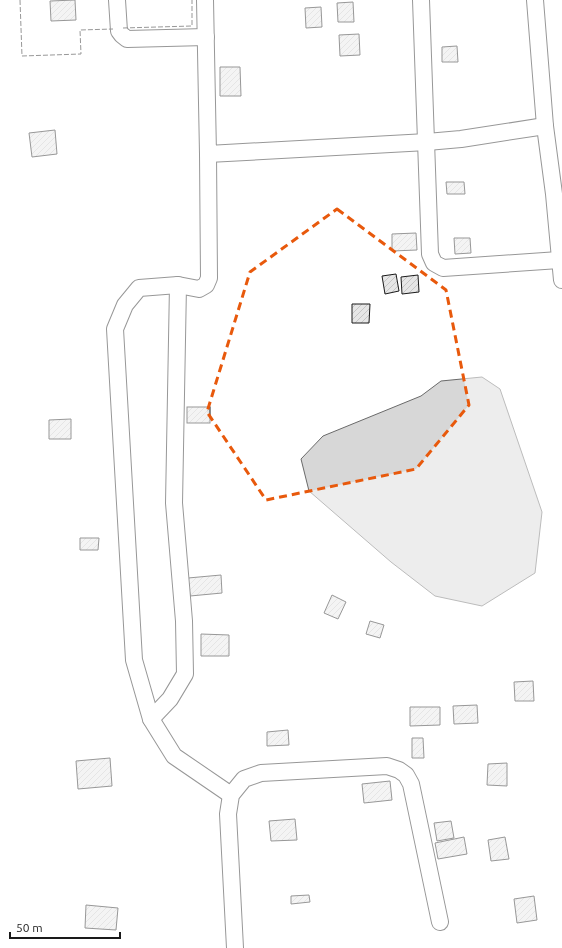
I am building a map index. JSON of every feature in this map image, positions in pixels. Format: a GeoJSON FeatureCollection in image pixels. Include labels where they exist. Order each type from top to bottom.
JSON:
{"type":"FeatureCollection","features":[{"type":"Feature","properties":{"kind":"street"},"geometry":{"type":"LineString","coordinates":[[117,0],[119,31],[127,39],[206,37]]}},
{"type":"Feature","properties":{"kind":"street"},"geometry":{"type":"LineString","coordinates":[[205,0],[209,278],[206,285],[199,288],[178,285],[139,288],[125,305],[115,329],[134,660],[151,719],[174,756],[231,795]]}},
{"type":"Feature","properties":{"kind":"street"},"geometry":{"type":"LineString","coordinates":[[421,0],[430,254],[434,263],[443,268],[559,260]]}},
{"type":"Feature","properties":{"kind":"street"},"geometry":{"type":"LineString","coordinates":[[535,0],[545,126],[554,194],[562,280]]}},
{"type":"Feature","properties":{"kind":"street"},"geometry":{"type":"LineString","coordinates":[[208,154],[427,142],[461,139],[545,126]]}},
{"type":"Feature","properties":{"kind":"street"},"geometry":{"type":"LineString","coordinates":[[151,719],[170,699],[185,674],[184,621],[174,502],[178,285]]}},
{"type":"Feature","properties":{"kind":"street"},"geometry":{"type":"LineString","coordinates":[[235,948],[228,814],[231,795],[244,779],[261,773],[387,766],[399,770],[406,775],[412,784],[440,922]]}},
{"type":"Feature","properties":{"kind":"highlighted area"},"geometry":{"type":"Polygon","coordinates":[[[337,209],[446,290],[469,405],[416,469],[266,500],[207,412],[250,272],[337,209]]]}},
{"type":"Feature","properties":{"kind":"shaded area"},"geometry":{"type":"Polygon","coordinates":[[[482,377],[500,389],[542,512],[535,573],[482,606],[435,596],[391,562],[309,491],[301,459],[323,436],[421,396],[441,381],[482,377]]]}},
{"type":"Feature","properties":{"kind":"building"},"geometry":{"type":"Polygon","coordinates":[[[75,0],[76,20],[51,21],[50,1],[75,0]]]}},
{"type":"Feature","properties":{"kind":"building"},"geometry":{"type":"Polygon","coordinates":[[[353,2],[354,22],[338,22],[337,3],[353,2]]]}},
{"type":"Feature","properties":{"kind":"building"},"geometry":{"type":"Polygon","coordinates":[[[321,7],[322,27],[306,28],[305,8],[321,7]]]}},
{"type":"Feature","properties":{"kind":"building"},"geometry":{"type":"Polygon","coordinates":[[[359,34],[360,55],[340,56],[339,35],[359,34]]]}},
{"type":"Feature","properties":{"kind":"building"},"geometry":{"type":"Polygon","coordinates":[[[457,46],[458,62],[442,62],[442,47],[457,46]]]}},
{"type":"Feature","properties":{"kind":"building"},"geometry":{"type":"Polygon","coordinates":[[[220,67],[240,67],[241,96],[220,96],[220,67]]]}},
{"type":"Feature","properties":{"kind":"building"},"geometry":{"type":"Polygon","coordinates":[[[55,130],[57,154],[32,157],[29,133],[55,130]]]}},
{"type":"Feature","properties":{"kind":"building"},"geometry":{"type":"Polygon","coordinates":[[[446,182],[464,182],[465,194],[447,194],[446,182]]]}},
{"type":"Feature","properties":{"kind":"building"},"geometry":{"type":"Polygon","coordinates":[[[416,233],[417,250],[392,251],[392,234],[416,233]]]}},
{"type":"Feature","properties":{"kind":"building"},"geometry":{"type":"Polygon","coordinates":[[[454,238],[470,238],[471,253],[455,254],[454,238]]]}},
{"type":"Feature","properties":{"kind":"building"},"geometry":{"type":"Polygon","coordinates":[[[396,274],[399,291],[385,294],[382,276],[396,274]]]}},
{"type":"Feature","properties":{"kind":"building"},"geometry":{"type":"Polygon","coordinates":[[[418,275],[419,292],[402,294],[401,277],[418,275]]]}},
{"type":"Feature","properties":{"kind":"building"},"geometry":{"type":"Polygon","coordinates":[[[352,304],[370,304],[369,323],[352,323],[352,304]]]}},
{"type":"Feature","properties":{"kind":"building"},"geometry":{"type":"Polygon","coordinates":[[[187,407],[210,407],[210,423],[187,423],[187,407]]]}},
{"type":"Feature","properties":{"kind":"building"},"geometry":{"type":"Polygon","coordinates":[[[71,419],[71,439],[49,439],[49,420],[71,419]]]}},
{"type":"Feature","properties":{"kind":"building"},"geometry":{"type":"Polygon","coordinates":[[[80,538],[99,538],[98,550],[80,550],[80,538]]]}},
{"type":"Feature","properties":{"kind":"building"},"geometry":{"type":"Polygon","coordinates":[[[221,575],[222,593],[190,596],[188,578],[221,575]]]}},
{"type":"Feature","properties":{"kind":"building"},"geometry":{"type":"Polygon","coordinates":[[[332,595],[346,602],[338,619],[324,613],[332,595]]]}},
{"type":"Feature","properties":{"kind":"building"},"geometry":{"type":"Polygon","coordinates":[[[370,621],[384,625],[380,638],[366,634],[370,621]]]}},
{"type":"Feature","properties":{"kind":"building"},"geometry":{"type":"Polygon","coordinates":[[[201,634],[229,635],[229,656],[201,656],[201,634]]]}},
{"type":"Feature","properties":{"kind":"building"},"geometry":{"type":"Polygon","coordinates":[[[533,681],[534,701],[515,701],[514,682],[533,681]]]}},
{"type":"Feature","properties":{"kind":"building"},"geometry":{"type":"Polygon","coordinates":[[[477,705],[478,723],[454,724],[453,706],[477,705]]]}},
{"type":"Feature","properties":{"kind":"building"},"geometry":{"type":"Polygon","coordinates":[[[410,707],[440,707],[440,725],[410,726],[410,707]]]}},
{"type":"Feature","properties":{"kind":"building"},"geometry":{"type":"Polygon","coordinates":[[[288,730],[289,745],[267,746],[267,732],[288,730]]]}},
{"type":"Feature","properties":{"kind":"building"},"geometry":{"type":"Polygon","coordinates":[[[412,738],[423,738],[424,758],[412,758],[412,738]]]}},
{"type":"Feature","properties":{"kind":"building"},"geometry":{"type":"Polygon","coordinates":[[[110,758],[112,786],[78,789],[76,761],[110,758]]]}},
{"type":"Feature","properties":{"kind":"building"},"geometry":{"type":"Polygon","coordinates":[[[507,763],[507,786],[487,785],[488,764],[507,763]]]}},
{"type":"Feature","properties":{"kind":"building"},"geometry":{"type":"Polygon","coordinates":[[[390,781],[392,800],[364,803],[362,784],[390,781]]]}},
{"type":"Feature","properties":{"kind":"building"},"geometry":{"type":"Polygon","coordinates":[[[295,819],[297,840],[271,841],[269,821],[295,819]]]}},
{"type":"Feature","properties":{"kind":"building"},"geometry":{"type":"Polygon","coordinates":[[[451,821],[454,838],[437,841],[434,823],[451,821]]]}},
{"type":"Feature","properties":{"kind":"building"},"geometry":{"type":"Polygon","coordinates":[[[464,837],[467,854],[438,859],[435,843],[464,837]]]}},
{"type":"Feature","properties":{"kind":"building"},"geometry":{"type":"Polygon","coordinates":[[[505,837],[509,859],[491,861],[488,840],[505,837]]]}},
{"type":"Feature","properties":{"kind":"building"},"geometry":{"type":"Polygon","coordinates":[[[309,895],[310,902],[291,904],[291,896],[309,895]]]}},
{"type":"Feature","properties":{"kind":"building"},"geometry":{"type":"Polygon","coordinates":[[[534,896],[537,920],[517,923],[514,899],[534,896]]]}},
{"type":"Feature","properties":{"kind":"building"},"geometry":{"type":"Polygon","coordinates":[[[86,905],[118,908],[116,930],[85,928],[86,905]]]}},
{"type":"Feature","properties":{"kind":"fence"},"geometry":{"type":"LineString","coordinates":[[20,0],[22,56],[81,54],[80,30],[113,29]]}},
{"type":"Feature","properties":{"kind":"fence"},"geometry":{"type":"LineString","coordinates":[[123,28],[192,26],[192,0]]}}]}
